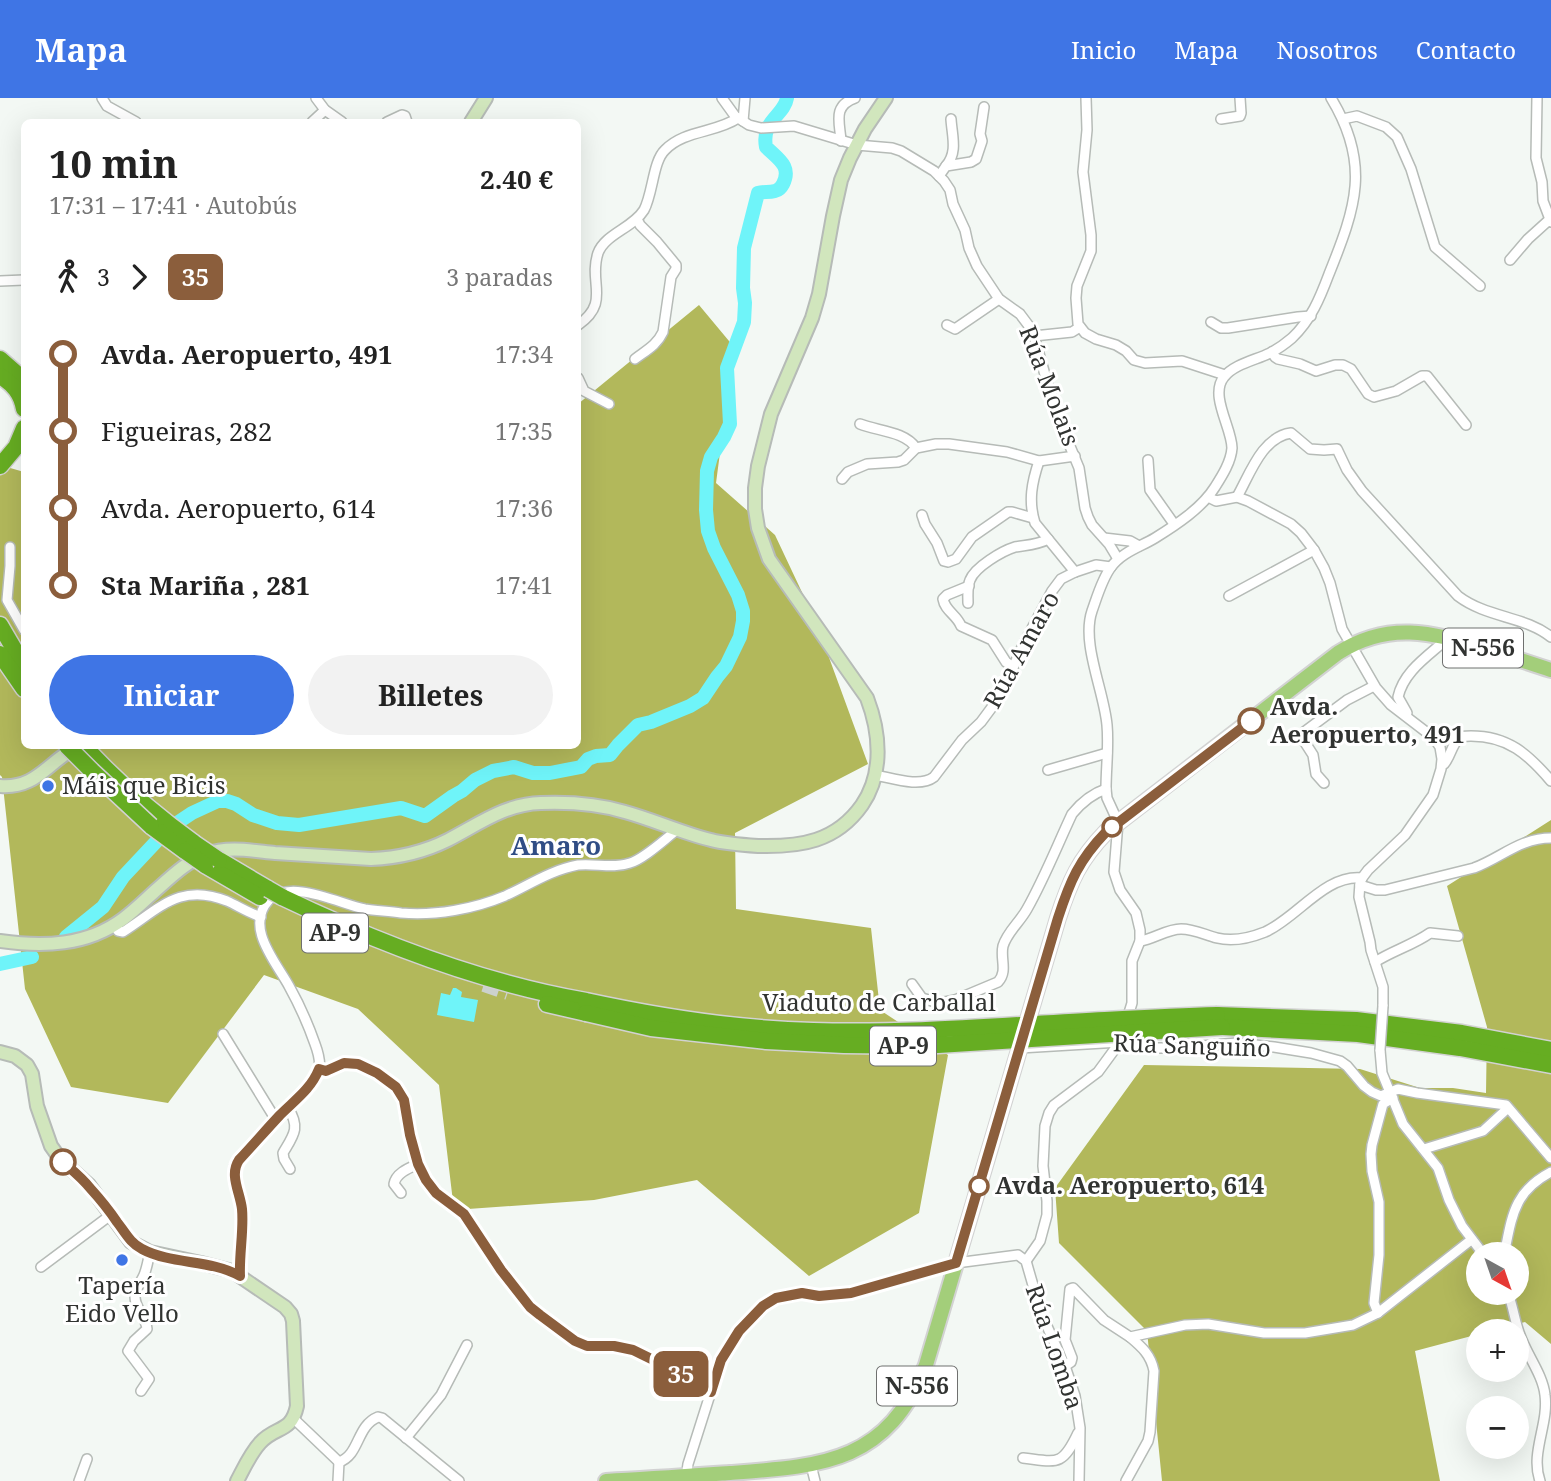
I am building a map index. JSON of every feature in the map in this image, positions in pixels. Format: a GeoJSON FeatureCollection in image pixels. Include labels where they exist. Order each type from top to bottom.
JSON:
{"type":"FeatureCollection","features":[{"type":"Feature","properties":{"kind":"highway"},"geometry":{"type":"LineString","coordinates":[[0,359],[21,377]]}},
{"type":"Feature","properties":{"kind":"highway"},"geometry":{"type":"LineString","coordinates":[[0,376],[14,387],[21,399]]}},
{"type":"Feature","properties":{"kind":"highway"},"geometry":{"type":"LineString","coordinates":[[0,466],[16,447],[21,435]]}},
{"type":"Feature","properties":{"kind":"highway"},"geometry":{"type":"LineString","coordinates":[[0,478],[21,450]]}},
{"type":"Feature","properties":{"kind":"highway"},"geometry":{"type":"LineString","coordinates":[[0,625],[21,661]]}},
{"type":"Feature","properties":{"kind":"highway"},"geometry":{"type":"LineString","coordinates":[[0,654],[21,685]]}},
{"type":"Feature","properties":{"kind":"highway"},"geometry":{"type":"LineString","coordinates":[[0,673],[21,693]]}},
{"type":"Feature","properties":{"kind":"highway","name":"AP-9"},"geometry":{"type":"LineString","coordinates":[[70,749],[92,771],[159,825],[267,902],[317,926],[402,956]]}},
{"type":"Feature","properties":{"kind":"highway","name":"AP-9"},"geometry":{"type":"LineString","coordinates":[[85,749],[159,825]]}},
{"type":"Feature","properties":{"kind":"highway","name":"AP-9"},"geometry":{"type":"LineString","coordinates":[[267,902],[326,918],[390,945],[456,968],[558,996],[586,1007]]}},
{"type":"Feature","properties":{"kind":"highway","name":"AP-9"},"geometry":{"type":"LineString","coordinates":[[508,992],[542,1003],[586,1007]]}},
{"type":"Feature","properties":{"kind":"highway","name":"Viaduto de Carballal"},"geometry":{"type":"LineString","coordinates":[[586,1007],[629,1010],[738,1026],[811,1031],[922,1031],[1107,1020],[1219,1021]]}},
{"type":"Feature","properties":{"kind":"highway","name":"AP-9"},"geometry":{"type":"LineString","coordinates":[[1219,1021],[1356,1020],[1462,1032],[1551,1050]]}},
{"type":"Feature","properties":{"kind":"highway","name":"AP-9"},"geometry":{"type":"LineString","coordinates":[[1219,1021],[1358,1034],[1460,1048],[1551,1065]]}},
{"type":"Feature","properties":{"kind":"main road"},"geometry":{"type":"LineString","coordinates":[[473,119],[486,98]]}},
{"type":"Feature","properties":{"kind":"main road"},"geometry":{"type":"LineString","coordinates":[[0,941],[48,945],[89,937],[114,925],[182,867],[207,854],[231,850],[393,858],[426,850],[495,814],[525,804],[573,804],[624,811],[723,843],[794,846],[811,842],[842,827],[864,802],[875,775],[878,757],[875,719],[867,698],[769,559],[758,528],[755,488],[771,414],[819,294],[841,180],[865,129],[886,98]]}},
{"type":"Feature","properties":{"kind":"main road","name":"N-556"},"geometry":{"type":"LineString","coordinates":[[606,1481],[686,1478],[811,1465],[862,1447],[888,1427],[904,1409],[919,1384],[926,1365],[1070,882],[1093,845],[1118,822],[1350,646],[1365,638],[1386,633],[1429,633],[1551,670]]}},
{"type":"Feature","properties":{"kind":"main road"},"geometry":{"type":"LineString","coordinates":[[0,786],[32,781],[65,753],[75,749]]}},
{"type":"Feature","properties":{"kind":"main road"},"geometry":{"type":"LineString","coordinates":[[0,1052],[15,1056],[27,1065],[32,1074],[37,1106],[51,1146],[61,1160],[89,1185],[131,1242],[150,1252],[232,1272],[285,1307],[291,1314],[297,1406],[294,1419],[261,1442],[237,1481]]}},
{"type":"Feature","properties":{"kind":"street"},"geometry":{"type":"LineString","coordinates":[[102,98],[107,106],[131,119]]}},
{"type":"Feature","properties":{"kind":"street"},"geometry":{"type":"LineString","coordinates":[[316,98],[325,110],[338,119]]}},
{"type":"Feature","properties":{"kind":"street"},"geometry":{"type":"LineString","coordinates":[[722,98],[740,120],[748,125],[761,128],[794,126],[857,145],[891,148],[901,151],[939,176],[953,159],[951,119]]}},
{"type":"Feature","properties":{"kind":"street"},"geometry":{"type":"LineString","coordinates":[[740,120],[745,98]]}},
{"type":"Feature","properties":{"kind":"street"},"geometry":{"type":"LineString","coordinates":[[841,141],[839,113],[846,102],[855,98]]}},
{"type":"Feature","properties":{"kind":"street"},"geometry":{"type":"LineString","coordinates":[[1086,98],[1087,130],[1083,172],[1091,251],[1077,286],[1078,324],[1085,333],[1116,345],[1134,360],[1145,363],[1182,361],[1225,375]]}},
{"type":"Feature","properties":{"kind":"street"},"geometry":{"type":"LineString","coordinates":[[1221,119],[1240,116],[1240,98]]}},
{"type":"Feature","properties":{"kind":"street"},"geometry":{"type":"LineString","coordinates":[[686,1478],[721,1360],[739,1331],[763,1306],[776,1298],[802,1293],[819,1296],[851,1293],[956,1263],[1018,1255],[1024,1259],[1040,1241],[1047,1215],[1043,1166],[1045,1126],[1049,1113],[1054,1105],[1098,1072],[1120,1042],[1132,1003],[1132,961],[1140,941],[1136,913],[1120,890],[1114,872],[1118,822],[1107,798],[1107,725],[1090,645],[1091,614],[1111,566],[1200,505],[1225,470],[1232,448],[1219,393],[1225,375],[1272,352],[1292,338],[1316,307],[1345,234],[1355,185],[1354,153],[1343,119],[1331,98]]}},
{"type":"Feature","properties":{"kind":"street"},"geometry":{"type":"LineString","coordinates":[[1510,260],[1528,239],[1550,221],[1543,201],[1536,158],[1537,98]]}},
{"type":"Feature","properties":{"kind":"street"},"geometry":{"type":"LineString","coordinates":[[946,166],[976,159],[982,141],[979,134],[984,107]]}},
{"type":"Feature","properties":{"kind":"street"},"geometry":{"type":"LineString","coordinates":[[315,119],[325,110]]}},
{"type":"Feature","properties":{"kind":"street"},"geometry":{"type":"LineString","coordinates":[[1343,119],[1357,116],[1385,127],[1397,137],[1411,169],[1435,247],[1480,286]]}},
{"type":"Feature","properties":{"kind":"street"},"geometry":{"type":"LineString","coordinates":[[581,323],[588,317],[598,298],[597,255],[610,239],[637,219],[644,210],[663,150],[694,134],[740,120]]}},
{"type":"Feature","properties":{"kind":"street","name":"Rúa Molais"},"geometry":{"type":"LineString","coordinates":[[939,176],[950,190],[977,266],[999,299],[1020,314],[1030,326],[1055,410],[1079,468],[1085,508],[1092,525],[1118,559]]}},
{"type":"Feature","properties":{"kind":"street"},"geometry":{"type":"LineString","coordinates":[[635,359],[652,347],[663,332],[671,277],[676,269],[676,265],[637,219]]}},
{"type":"Feature","properties":{"kind":"street"},"geometry":{"type":"LineString","coordinates":[[0,281],[21,281]]}},
{"type":"Feature","properties":{"kind":"street"},"geometry":{"type":"LineString","coordinates":[[947,325],[955,329],[999,299]]}},
{"type":"Feature","properties":{"kind":"street"},"geometry":{"type":"LineString","coordinates":[[1211,322],[1221,328],[1228,328],[1311,316]]}},
{"type":"Feature","properties":{"kind":"street"},"geometry":{"type":"LineString","coordinates":[[1034,336],[1072,332],[1080,327]]}},
{"type":"Feature","properties":{"kind":"street"},"geometry":{"type":"LineString","coordinates":[[1272,352],[1278,359],[1300,363],[1316,371],[1343,365],[1351,369],[1368,394],[1374,397],[1396,391],[1422,376],[1427,376],[1466,425]]}},
{"type":"Feature","properties":{"kind":"street"},"geometry":{"type":"LineString","coordinates":[[581,384],[584,391],[609,404]]}},
{"type":"Feature","properties":{"kind":"street"},"geometry":{"type":"LineString","coordinates":[[860,424],[888,431],[913,443],[916,448]]}},
{"type":"Feature","properties":{"kind":"street"},"geometry":{"type":"LineString","coordinates":[[1237,497],[1265,448],[1284,434],[1291,433],[1310,449],[1337,449],[1362,491],[1458,596],[1482,610],[1535,627],[1551,638]]}},
{"type":"Feature","properties":{"kind":"street"},"geometry":{"type":"LineString","coordinates":[[842,479],[848,472],[867,464],[904,460],[916,448],[922,446],[949,444],[1007,452],[1039,461],[1075,456]]}},
{"type":"Feature","properties":{"kind":"street"},"geometry":{"type":"LineString","coordinates":[[1148,460],[1150,490],[1174,524]]}},
{"type":"Feature","properties":{"kind":"street"},"geometry":{"type":"LineString","coordinates":[[1039,461],[1031,486],[1033,519],[1075,572]]}},
{"type":"Feature","properties":{"kind":"street"},"geometry":{"type":"LineString","coordinates":[[1130,1337],[1185,1325],[1208,1324],[1264,1333],[1305,1333],[1353,1325],[1378,1313],[1471,1240],[1455,1213],[1441,1172],[1402,1124],[1380,1065],[1383,987],[1359,897],[1361,881],[1412,827],[1433,795],[1443,759],[1438,743],[1384,698],[1374,686],[1342,629],[1330,583],[1314,550],[1301,533],[1291,524],[1248,501],[1237,497],[1216,501],[1208,497]]}},
{"type":"Feature","properties":{"kind":"street"},"geometry":{"type":"LineString","coordinates":[[922,515],[944,561],[948,562],[956,559],[972,537],[1008,512],[1033,519]]}},
{"type":"Feature","properties":{"kind":"street"},"geometry":{"type":"LineString","coordinates":[[1104,538],[1125,540],[1139,546]]}},
{"type":"Feature","properties":{"kind":"street"},"geometry":{"type":"LineString","coordinates":[[968,603],[970,579],[977,570],[998,554],[1048,539]]}},
{"type":"Feature","properties":{"kind":"street"},"geometry":{"type":"LineString","coordinates":[[10,547],[7,600],[21,625]]}},
{"type":"Feature","properties":{"kind":"street"},"geometry":{"type":"LineString","coordinates":[[1229,596],[1314,550]]}},
{"type":"Feature","properties":{"kind":"street","name":"Rúa Amaro"},"geometry":{"type":"LineString","coordinates":[[875,775],[921,783],[934,777],[1002,695],[1013,667],[1052,591],[1061,579],[1096,565],[1111,566]]}},
{"type":"Feature","properties":{"kind":"street"},"geometry":{"type":"LineString","coordinates":[[969,586],[947,595],[943,599],[944,604],[961,626],[995,642],[1006,662],[1013,667]]}},
{"type":"Feature","properties":{"kind":"street"},"geometry":{"type":"LineString","coordinates":[[1409,718],[1398,697],[1403,684],[1414,668],[1449,638]]}},
{"type":"Feature","properties":{"kind":"street"},"geometry":{"type":"LineString","coordinates":[[1324,783],[1316,774],[1312,755],[1304,741],[1304,732],[1346,700],[1374,686]]}},
{"type":"Feature","properties":{"kind":"street"},"geometry":{"type":"LineString","coordinates":[[1438,743],[1459,737],[1495,738],[1518,749],[1551,781]]}},
{"type":"Feature","properties":{"kind":"street"},"geometry":{"type":"LineString","coordinates":[[1441,769],[1447,761],[1451,746],[1459,737]]}},
{"type":"Feature","properties":{"kind":"street"},"geometry":{"type":"LineString","coordinates":[[1048,770],[1107,752]]}},
{"type":"Feature","properties":{"kind":"street"},"geometry":{"type":"LineString","coordinates":[[912,984],[922,998],[945,1002],[998,982],[1002,978],[1004,943],[1022,920],[1072,814],[1091,795],[1106,789]]}},
{"type":"Feature","properties":{"kind":"street"},"geometry":{"type":"LineString","coordinates":[[240,1276],[242,1209],[234,1167],[309,1088],[319,1069],[319,1057],[310,1031],[290,987],[264,942],[261,931],[267,902],[289,891],[298,891],[365,909],[413,914],[462,909],[503,897],[548,873],[579,865],[620,866],[633,863],[677,830]]}},
{"type":"Feature","properties":{"kind":"street"},"geometry":{"type":"LineString","coordinates":[[1140,941],[1178,929],[1194,930],[1226,940],[1251,936],[1282,923],[1314,897],[1349,877],[1376,890],[1385,890],[1474,868],[1520,845],[1551,838]]}},
{"type":"Feature","properties":{"kind":"street"},"geometry":{"type":"LineString","coordinates":[[114,925],[118,931],[123,932],[164,903],[187,894],[225,900],[267,902]]}},
{"type":"Feature","properties":{"kind":"street"},"geometry":{"type":"LineString","coordinates":[[1375,962],[1430,933],[1458,936]]}},
{"type":"Feature","properties":{"kind":"street"},"geometry":{"type":"LineString","coordinates":[[223,1034],[276,1120]]}},
{"type":"Feature","properties":{"kind":"street","name":"Rúa Sanguiño"},"geometry":{"type":"LineString","coordinates":[[1020,1048],[1120,1042],[1153,1048],[1237,1043],[1274,1047],[1340,1061],[1364,1086],[1381,1096],[1391,1095],[1398,1088],[1416,1093],[1506,1105],[1508,1108]]}},
{"type":"Feature","properties":{"kind":"street"},"geometry":{"type":"LineString","coordinates":[[319,1069],[326,1071],[344,1063],[358,1064],[377,1073],[396,1087],[404,1100],[410,1135],[418,1164],[426,1180],[436,1193],[464,1214],[501,1270],[530,1307],[575,1341],[587,1346],[614,1346],[633,1350],[688,1377],[711,1392]]}},
{"type":"Feature","properties":{"kind":"street"},"geometry":{"type":"LineString","coordinates":[[1378,1313],[1374,1303],[1379,1255],[1379,1202],[1372,1171],[1372,1145],[1383,1104],[1391,1095]]}},
{"type":"Feature","properties":{"kind":"street"},"geometry":{"type":"LineString","coordinates":[[288,1108],[293,1116],[293,1136],[283,1153],[290,1169]]}},
{"type":"Feature","properties":{"kind":"street"},"geometry":{"type":"LineString","coordinates":[[1424,1149],[1483,1130],[1508,1108],[1551,1157]]}},
{"type":"Feature","properties":{"kind":"street"},"geometry":{"type":"LineString","coordinates":[[401,1193],[394,1180],[402,1171],[418,1164]]}},
{"type":"Feature","properties":{"kind":"street"},"geometry":{"type":"LineString","coordinates":[[1507,1242],[1518,1200],[1551,1171]]}},
{"type":"Feature","properties":{"kind":"street"},"geometry":{"type":"LineString","coordinates":[[41,1267],[111,1214]]}},
{"type":"Feature","properties":{"kind":"street"},"geometry":{"type":"LineString","coordinates":[[141,1391],[149,1379],[128,1351],[134,1341],[148,1329],[135,1297],[145,1274],[150,1252]]}},
{"type":"Feature","properties":{"kind":"street","name":"Rúa Lomba"},"geometry":{"type":"LineString","coordinates":[[1024,1259],[1041,1313],[1065,1366],[1075,1396],[1080,1428],[1079,1481]]}},
{"type":"Feature","properties":{"kind":"street"},"geometry":{"type":"LineString","coordinates":[[1065,1366],[1072,1358],[1065,1340],[1070,1289],[1073,1288],[1104,1320],[1144,1349],[1152,1362],[1154,1371],[1150,1432],[1148,1441],[1126,1481]]}},
{"type":"Feature","properties":{"kind":"street"},"geometry":{"type":"LineString","coordinates":[[1512,1306],[1517,1329],[1545,1394],[1544,1422],[1536,1467],[1540,1481]]}},
{"type":"Feature","properties":{"kind":"street"},"geometry":{"type":"LineString","coordinates":[[406,1438],[441,1395],[467,1345]]}},
{"type":"Feature","properties":{"kind":"street"},"geometry":{"type":"LineString","coordinates":[[339,1462],[351,1455],[365,1426],[374,1418],[382,1418],[460,1481]]}},
{"type":"Feature","properties":{"kind":"street"},"geometry":{"type":"LineString","coordinates":[[294,1419],[339,1462],[338,1481]]}},
{"type":"Feature","properties":{"kind":"street"},"geometry":{"type":"LineString","coordinates":[[1023,1458],[1057,1461],[1065,1457],[1080,1428]]}},
{"type":"Feature","properties":{"kind":"street"},"geometry":{"type":"LineString","coordinates":[[79,1481],[87,1459]]}},
{"type":"Feature","properties":{"kind":"street"},"geometry":{"type":"LineString","coordinates":[[811,1465],[815,1481]]}},
{"type":"Feature","properties":{"kind":"green space"},"geometry":{"type":"Polygon","coordinates":[[[699,305],[734,347],[716,483],[775,535],[816,622],[868,764],[735,833],[736,909],[871,928],[880,1010],[948,1055],[919,1213],[809,1276],[697,1180],[594,1200],[454,1210],[439,1085],[358,1009],[264,975],[168,1103],[71,1087],[25,989],[0,775],[0,465],[21,471],[21,749],[581,749],[581,402],[699,305]]]}},
{"type":"Feature","properties":{"kind":"green space"},"geometry":{"type":"Polygon","coordinates":[[[1551,820],[1551,1344],[1529,1325],[1529,1319],[1466,1319],[1466,1337],[1415,1351],[1440,1481],[1162,1481],[1147,1331],[1059,1243],[1055,1188],[1144,1065],[1360,1069],[1420,1088],[1453,1088],[1486,1093],[1487,1027],[1447,886],[1551,820]]]}},
{"type":"Feature","properties":{"kind":"water"},"geometry":{"type":"Polygon","coordinates":[[[453,988],[462,992],[461,997],[478,1000],[474,1022],[437,1015],[441,993],[450,995],[453,988]]]}},
{"type":"Feature","properties":{"kind":"waterway"},"geometry":{"type":"LineString","coordinates":[[66,937],[103,907],[123,877],[168,829],[192,813],[218,801],[236,804],[253,815],[277,823],[299,825],[401,808],[425,816],[475,780],[493,771],[514,767],[533,773],[550,773],[581,767],[588,759],[610,755],[638,725],[690,706],[703,698],[726,666],[740,637],[743,621],[738,595],[708,531],[707,471],[711,457],[730,424],[727,368],[744,322],[744,248],[758,193],[778,190],[785,178],[785,168],[766,147],[765,138],[770,124],[787,98]]}},
{"type":"Feature","properties":{"kind":"waterway"},"geometry":{"type":"LineString","coordinates":[[0,964],[32,957]]}},
{"type":"Feature","properties":{"kind":"tunnel"},"geometry":{"type":"LineString","coordinates":[[484,984],[508,992]]}},
{"type":"Feature","properties":{"kind":"bus line","name":"35"},"geometry":{"type":"LineString","coordinates":[[63,1162],[89,1185],[131,1242],[140,1248],[240,1276],[242,1209],[234,1167],[309,1088],[319,1069],[326,1071],[344,1063],[358,1064],[377,1073],[396,1087],[404,1100],[410,1135],[418,1164],[426,1180],[436,1193],[464,1214],[501,1270],[530,1307],[575,1341],[587,1346],[614,1346],[633,1350],[688,1377],[711,1392],[721,1360],[739,1331],[763,1306],[776,1298],[802,1293],[819,1296],[851,1293],[956,1263],[1058,918],[1070,882],[1083,858],[1106,832],[1251,721]]}},
{"type":"Feature","properties":{"kind":"place","name":"Avda. Aeropuerto, 491"},"geometry":{"type":"Point","coordinates":[1251,721]}},
{"type":"Feature","properties":{"kind":"place","name":"Máis que Bicis"},"geometry":{"type":"Point","coordinates":[48,786]}},
{"type":"Feature","properties":{"kind":"place","name":"Avda. Aeropuerto, 614"},"geometry":{"type":"Point","coordinates":[979,1186]}},
{"type":"Feature","properties":{"kind":"place","name":"Tapería Eido Vello"},"geometry":{"type":"Point","coordinates":[122,1260]}},
{"type":"Feature","properties":{"kind":"district","name":"Amaro"},"geometry":{"type":"Point","coordinates":[556,846]}}]}
